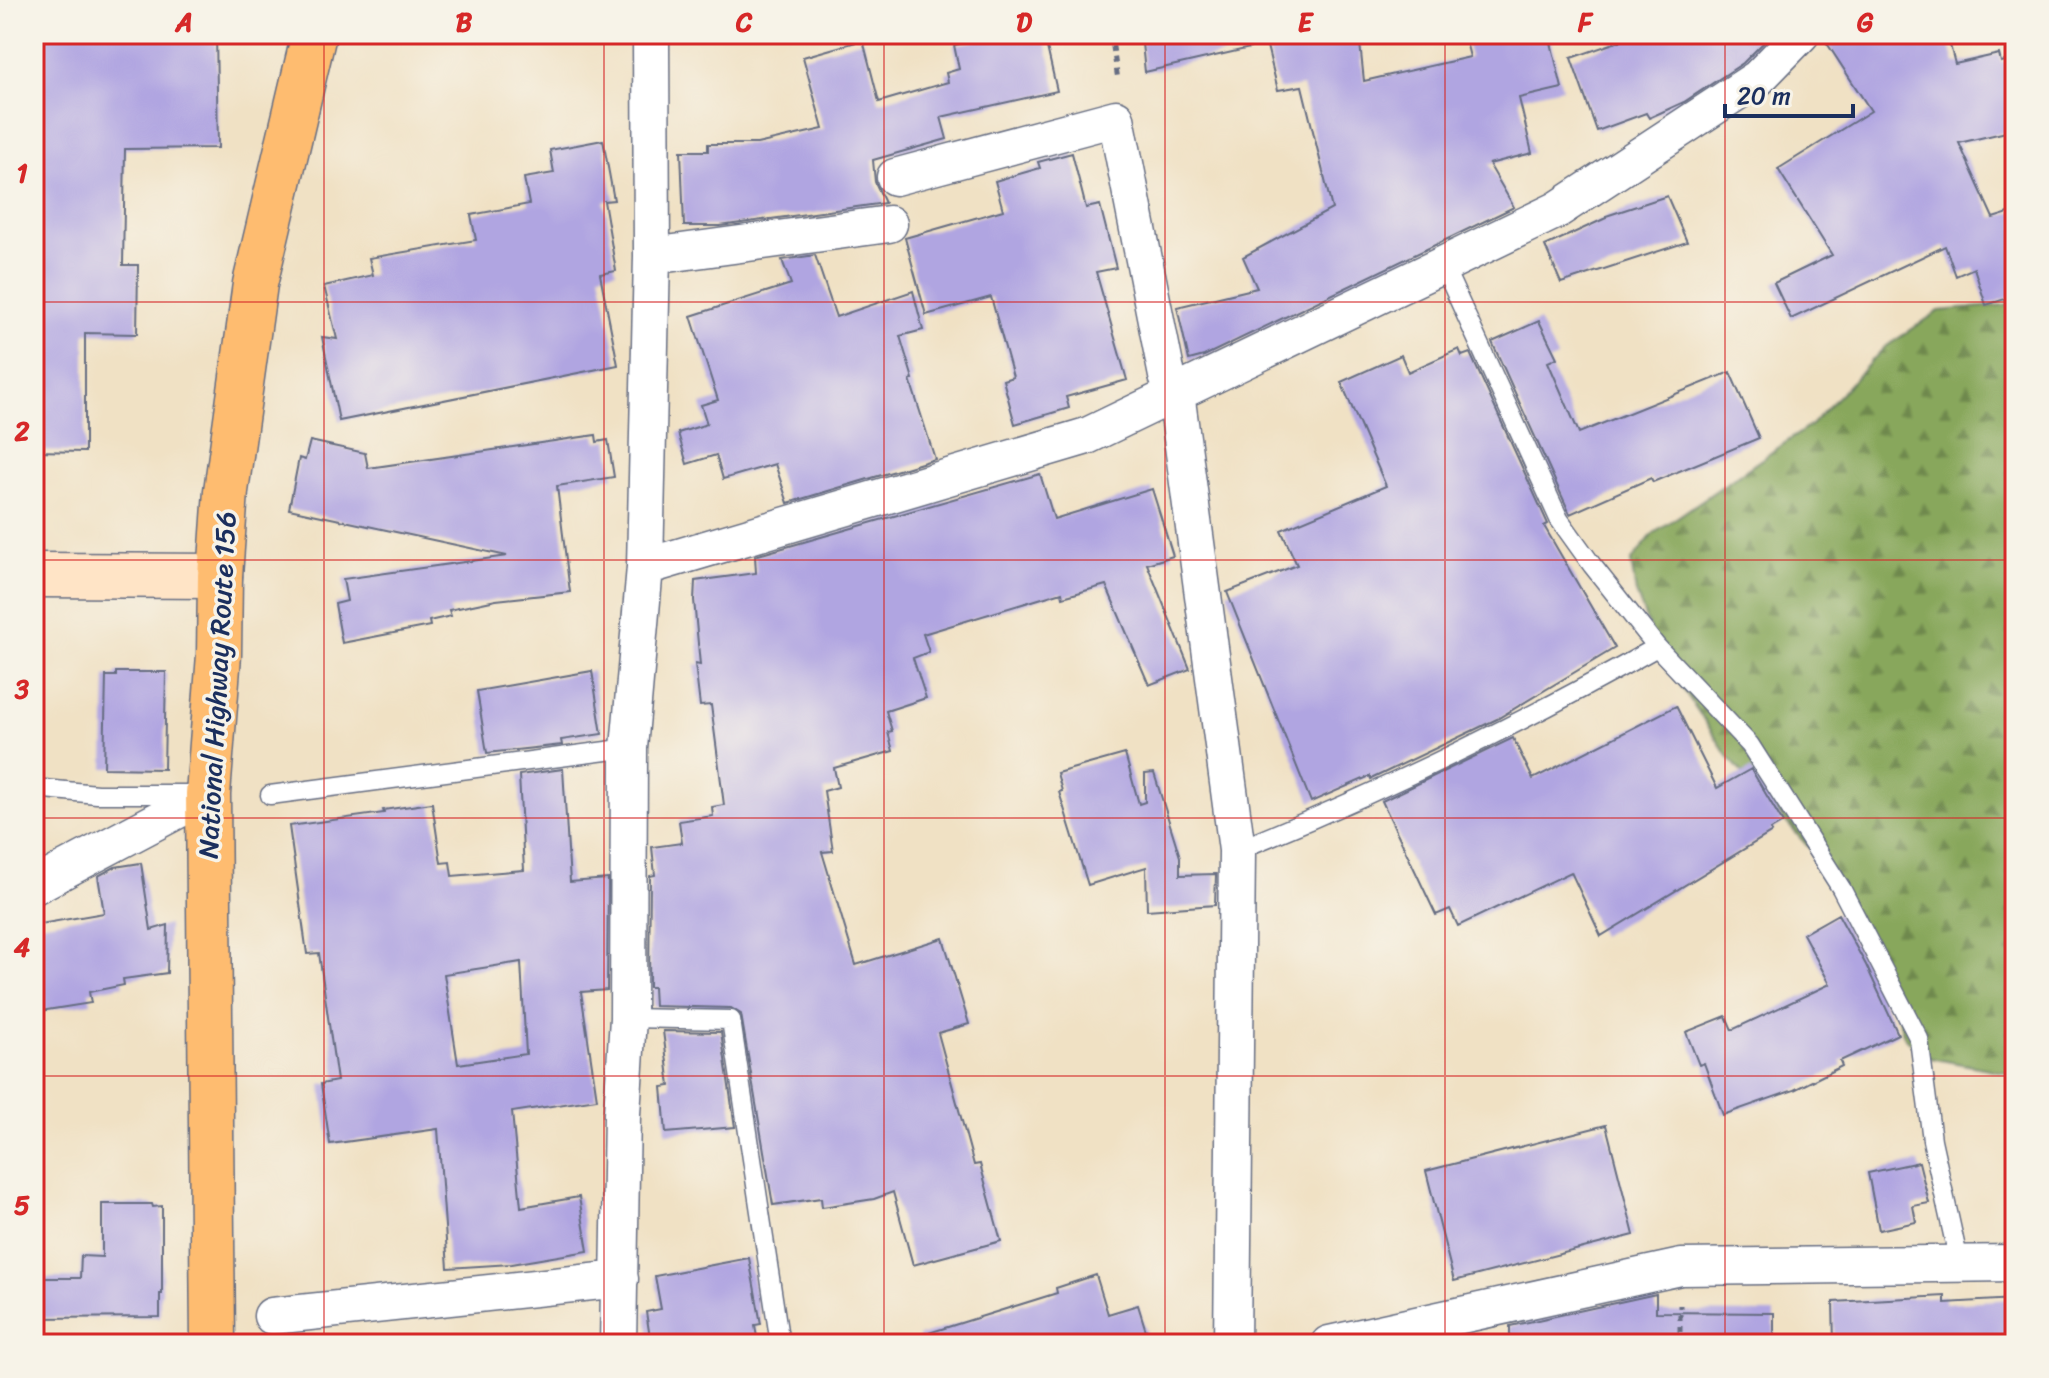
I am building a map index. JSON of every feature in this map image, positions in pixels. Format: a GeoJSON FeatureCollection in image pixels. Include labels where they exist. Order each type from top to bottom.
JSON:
{"type":"FeatureCollection","features":[{"type":"Feature","properties":{"kind":"highway","name":"National Highway Route 156"},"geometry":{"type":"LineString","coordinates":[[213,1344],[208,794],[219,655],[226,491],[255,284],[314,34]]}},
{"type":"Feature","properties":{"kind":"street"},"geometry":{"type":"LineString","coordinates":[[618,1344],[622,1114],[628,1018],[629,748],[645,567],[652,256],[651,34]]}},
{"type":"Feature","properties":{"kind":"street"},"geometry":{"type":"LineString","coordinates":[[645,567],[1087,436],[1557,210],[1758,78],[1801,34]]}},
{"type":"Feature","properties":{"kind":"street"},"geometry":{"type":"LineString","coordinates":[[895,177],[1116,118],[1167,376],[1176,393],[1237,850],[1232,1344]]}},
{"type":"Feature","properties":{"kind":"street"},"geometry":{"type":"LineString","coordinates":[[652,256],[889,224]]}},
{"type":"Feature","properties":{"kind":"street"},"geometry":{"type":"LineString","coordinates":[[34,575],[220,576]]}},
{"type":"Feature","properties":{"kind":"street"},"geometry":{"type":"LineString","coordinates":[[34,886],[208,794]]}},
{"type":"Feature","properties":{"kind":"street"},"geometry":{"type":"LineString","coordinates":[[1329,1344],[1681,1267],[2015,1263]]}},
{"type":"Feature","properties":{"kind":"street"},"geometry":{"type":"LineString","coordinates":[[272,1316],[620,1279]]}},
{"type":"Feature","properties":{"kind":"lane"},"geometry":{"type":"LineString","coordinates":[[1443,265],[1559,519],[1657,647],[1750,745],[1841,888],[1919,1039],[1932,1140],[1959,1262]]}},
{"type":"Feature","properties":{"kind":"lane"},"geometry":{"type":"LineString","coordinates":[[1237,850],[1343,808],[1556,704],[1657,647]]}},
{"type":"Feature","properties":{"kind":"lane"},"geometry":{"type":"LineString","coordinates":[[270,795],[629,748]]}},
{"type":"Feature","properties":{"kind":"lane"},"geometry":{"type":"LineString","coordinates":[[34,788],[97,794],[208,794]]}},
{"type":"Feature","properties":{"kind":"lane"},"geometry":{"type":"LineString","coordinates":[[628,1018],[731,1020],[780,1344]]}},
{"type":"Feature","properties":{"kind":"green space"},"geometry":{"type":"Polygon","coordinates":[[[2015,300],[2015,1074],[1925,1057],[1904,1036],[1876,946],[1821,861],[1730,759],[1659,653],[1636,593],[1631,562],[1653,534],[1811,425],[1884,348],[1939,311],[2005,305],[2015,300]]]}},
{"type":"Feature","properties":{"kind":"building"},"geometry":{"type":"Polygon","coordinates":[[[34,34],[216,34],[218,148],[125,149],[123,265],[138,265],[137,334],[85,333],[85,452],[34,451],[34,34]]]}},
{"type":"Feature","properties":{"kind":"building"},"geometry":{"type":"Polygon","coordinates":[[[974,34],[1044,34],[1057,91],[941,117],[947,139],[873,160],[875,182],[885,203],[720,226],[684,226],[681,151],[708,151],[708,144],[757,144],[823,129],[803,57],[863,40],[879,102],[948,82],[946,73],[959,69],[954,45],[976,41],[974,34]]]}},
{"type":"Feature","properties":{"kind":"building"},"geometry":{"type":"Polygon","coordinates":[[[1141,34],[1249,34],[1250,48],[1145,72],[1141,34]]]}},
{"type":"Feature","properties":{"kind":"building"},"geometry":{"type":"Polygon","coordinates":[[[1264,34],[1359,34],[1364,81],[1470,57],[1464,34],[1549,34],[1562,88],[1519,98],[1532,153],[1489,164],[1514,207],[1204,356],[1189,360],[1177,307],[1257,288],[1243,257],[1332,209],[1302,86],[1278,90],[1264,34]]]}},
{"type":"Feature","properties":{"kind":"building"},"geometry":{"type":"Polygon","coordinates":[[[1640,34],[1772,34],[1743,63],[1684,102],[1649,118],[1646,113],[1597,131],[1571,58],[1640,34]]]}},
{"type":"Feature","properties":{"kind":"building"},"geometry":{"type":"Polygon","coordinates":[[[1821,34],[1947,34],[1955,64],[1999,54],[2001,62],[2015,59],[2015,130],[1959,143],[1993,218],[2015,211],[2015,296],[1986,305],[1974,268],[1956,276],[1945,246],[1791,319],[1774,283],[1832,255],[1778,169],[1871,111],[1821,34]]]}},
{"type":"Feature","properties":{"kind":"building"},"geometry":{"type":"Polygon","coordinates":[[[603,140],[614,200],[604,201],[616,271],[600,274],[618,365],[339,421],[322,337],[337,339],[324,286],[373,275],[369,258],[476,240],[471,215],[529,204],[524,178],[554,173],[550,150],[603,140]]]}},
{"type":"Feature","properties":{"kind":"building"},"geometry":{"type":"Polygon","coordinates":[[[1072,153],[1086,208],[1100,205],[1116,268],[1096,272],[1127,380],[1066,397],[1069,408],[1015,424],[1003,380],[1013,377],[991,297],[926,315],[905,238],[1003,210],[995,181],[1040,168],[1038,162],[1072,153]]]}},
{"type":"Feature","properties":{"kind":"building"},"geometry":{"type":"Polygon","coordinates":[[[1667,196],[1687,242],[1561,283],[1545,246],[1606,216],[1667,196]]]}},
{"type":"Feature","properties":{"kind":"building"},"geometry":{"type":"Polygon","coordinates":[[[815,255],[836,317],[913,291],[923,330],[900,336],[913,379],[910,380],[935,459],[788,503],[775,464],[723,479],[716,455],[687,464],[678,433],[707,424],[701,405],[718,400],[691,316],[791,284],[782,260],[815,255]]]}},
{"type":"Feature","properties":{"kind":"building"},"geometry":{"type":"Polygon","coordinates":[[[1539,321],[1557,358],[1548,362],[1579,433],[1730,372],[1759,438],[1653,482],[1651,478],[1570,514],[1492,342],[1539,321]]]}},
{"type":"Feature","properties":{"kind":"building"},"geometry":{"type":"Polygon","coordinates":[[[1459,349],[1462,356],[1470,353],[1548,524],[1544,526],[1615,648],[1497,719],[1371,779],[1370,776],[1311,802],[1227,592],[1297,565],[1281,530],[1386,486],[1341,382],[1401,355],[1408,372],[1459,349]]]}},
{"type":"Feature","properties":{"kind":"building"},"geometry":{"type":"Polygon","coordinates":[[[596,435],[597,442],[608,440],[614,477],[557,486],[570,592],[496,600],[449,610],[451,616],[429,621],[430,626],[342,643],[335,604],[347,601],[343,579],[507,556],[289,509],[299,458],[305,460],[310,441],[365,453],[368,468],[596,435]]]}},
{"type":"Feature","properties":{"kind":"building"},"geometry":{"type":"Polygon","coordinates":[[[1040,474],[1054,519],[1152,489],[1173,556],[1147,564],[1190,669],[1149,685],[1106,585],[1063,597],[1062,592],[923,634],[929,652],[913,658],[926,698],[886,711],[892,731],[888,732],[893,751],[834,768],[838,787],[824,791],[833,851],[822,852],[856,965],[943,938],[969,1024],[938,1033],[974,1165],[980,1164],[1001,1241],[913,1265],[893,1192],[874,1199],[822,1207],[821,1198],[773,1205],[741,1014],[731,1008],[654,1006],[653,987],[649,987],[650,876],[655,875],[652,847],[682,843],[679,821],[713,816],[712,807],[724,805],[711,705],[700,706],[695,664],[700,665],[695,581],[756,573],[755,556],[1040,474]]]}},
{"type":"Feature","properties":{"kind":"building"},"geometry":{"type":"Polygon","coordinates":[[[592,671],[602,734],[561,740],[562,745],[487,753],[477,691],[592,671]]]}},
{"type":"Feature","properties":{"kind":"building"},"geometry":{"type":"Polygon","coordinates":[[[116,672],[166,672],[164,769],[104,768],[106,676],[116,676],[116,672]]]}},
{"type":"Feature","properties":{"kind":"building"},"geometry":{"type":"Polygon","coordinates":[[[1676,706],[1717,788],[1751,769],[1783,823],[1601,936],[1571,872],[1458,926],[1450,909],[1436,915],[1382,801],[1513,738],[1533,779],[1676,706]]]}},
{"type":"Feature","properties":{"kind":"building"},"geometry":{"type":"Polygon","coordinates":[[[1125,754],[1139,804],[1145,802],[1145,774],[1154,773],[1180,857],[1180,875],[1216,874],[1215,905],[1147,910],[1146,867],[1088,885],[1059,792],[1062,791],[1057,773],[1125,754]]]}},
{"type":"Feature","properties":{"kind":"building"},"geometry":{"type":"Polygon","coordinates":[[[563,769],[570,882],[608,879],[607,990],[581,992],[597,1099],[512,1112],[521,1207],[579,1197],[588,1251],[511,1264],[448,1268],[438,1129],[330,1144],[321,1084],[337,1081],[319,953],[307,954],[289,826],[432,803],[441,863],[450,862],[452,876],[524,870],[519,775],[563,769]],[[521,962],[444,974],[458,1064],[526,1054],[521,962]]]}},
{"type":"Feature","properties":{"kind":"building"},"geometry":{"type":"Polygon","coordinates":[[[141,863],[151,930],[168,925],[167,973],[123,979],[124,985],[89,992],[91,1003],[34,1012],[34,925],[104,913],[98,876],[115,867],[141,863]]]}},
{"type":"Feature","properties":{"kind":"building"},"geometry":{"type":"Polygon","coordinates":[[[1838,914],[1898,1034],[1840,1061],[1842,1066],[1794,1090],[1723,1115],[1704,1063],[1699,1065],[1686,1032],[1726,1016],[1732,1030],[1830,984],[1803,934],[1838,914]]]}},
{"type":"Feature","properties":{"kind":"building"},"geometry":{"type":"Polygon","coordinates":[[[663,1031],[721,1032],[735,1127],[666,1133],[662,1087],[670,1086],[663,1031]]]}},
{"type":"Feature","properties":{"kind":"building"},"geometry":{"type":"Polygon","coordinates":[[[1606,1125],[1634,1235],[1454,1281],[1426,1171],[1606,1125]]]}},
{"type":"Feature","properties":{"kind":"building"},"geometry":{"type":"Polygon","coordinates":[[[1919,1162],[1929,1203],[1913,1206],[1916,1222],[1879,1230],[1868,1173],[1919,1162]]]}},
{"type":"Feature","properties":{"kind":"building"},"geometry":{"type":"Polygon","coordinates":[[[102,1204],[162,1206],[160,1317],[34,1318],[34,1278],[80,1278],[81,1256],[102,1257],[102,1204]]]}},
{"type":"Feature","properties":{"kind":"building"},"geometry":{"type":"Polygon","coordinates":[[[749,1258],[761,1324],[755,1325],[758,1344],[651,1344],[646,1312],[661,1309],[655,1276],[749,1258]]]}},
{"type":"Feature","properties":{"kind":"building"},"geometry":{"type":"Polygon","coordinates":[[[1096,1275],[1108,1314],[1138,1305],[1150,1344],[920,1344],[919,1336],[1057,1293],[1056,1288],[1096,1275]]]}},
{"type":"Feature","properties":{"kind":"building"},"geometry":{"type":"Polygon","coordinates":[[[1656,1294],[1656,1312],[1774,1313],[1774,1344],[1510,1344],[1510,1326],[1656,1294]]]}},
{"type":"Feature","properties":{"kind":"building"},"geometry":{"type":"Polygon","coordinates":[[[1945,1296],[1945,1303],[2015,1299],[2015,1339],[1992,1341],[1992,1344],[1834,1344],[1833,1302],[1945,1296]]]}}]}
